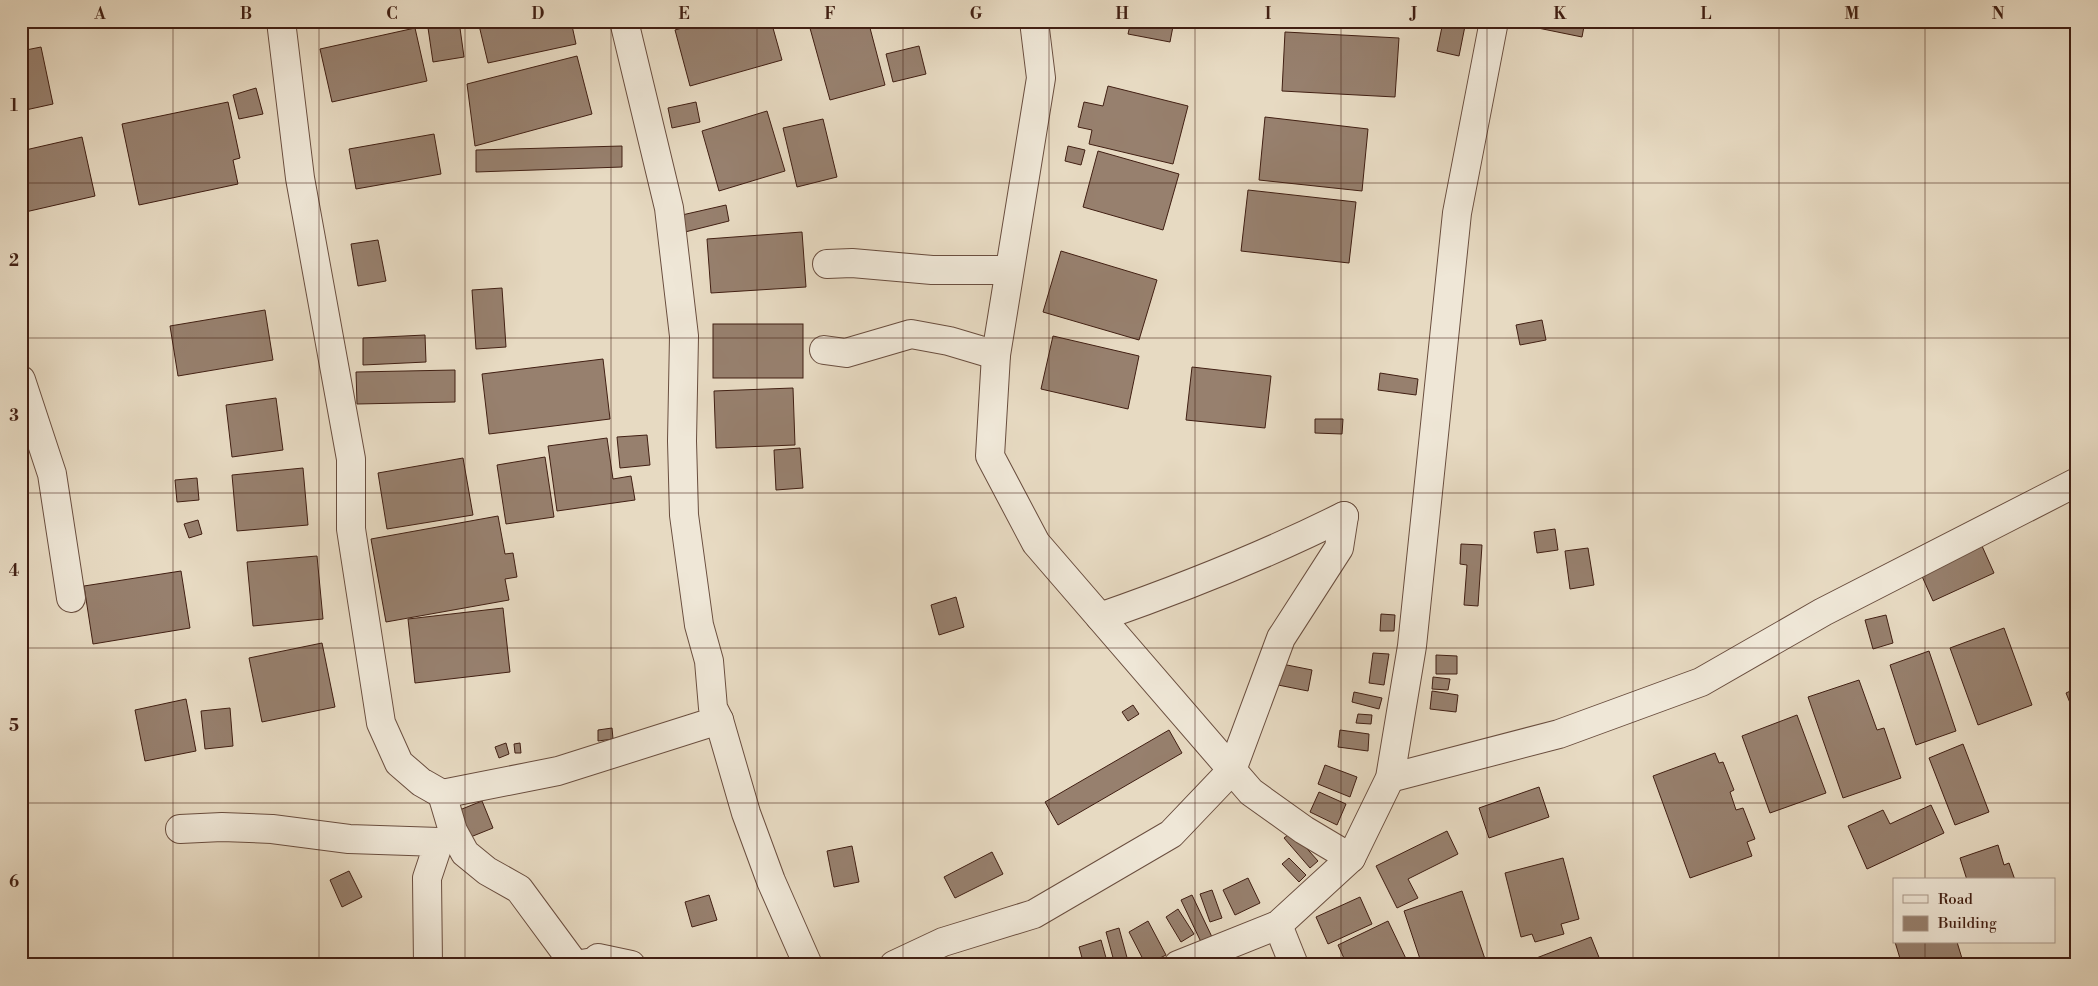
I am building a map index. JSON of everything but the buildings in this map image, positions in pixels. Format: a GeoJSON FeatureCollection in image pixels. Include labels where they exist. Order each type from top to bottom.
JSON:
{"type":"FeatureCollection","features":[{"type":"Feature","properties":{"kind":"street"},"geometry":{"type":"LineString","coordinates":[[280,21],[300,178],[351,459],[351,529],[381,723],[399,763],[421,782],[442,794],[558,771],[719,720]]}},
{"type":"Feature","properties":{"kind":"street"},"geometry":{"type":"LineString","coordinates":[[624,21],[669,208],[684,336],[682,441],[684,515],[699,625],[709,661],[713,708],[719,720],[746,813],[771,881],[808,965]]}},
{"type":"Feature","properties":{"kind":"street"},"geometry":{"type":"LineString","coordinates":[[1034,21],[1041,78],[1017,237],[1008,270],[996,355],[990,456],[1036,543],[1251,792],[1304,830],[1351,858]]}},
{"type":"Feature","properties":{"kind":"street"},"geometry":{"type":"LineString","coordinates":[[1178,965],[1278,925],[1351,858],[1390,778],[1412,646],[1457,213],[1494,21]]}},
{"type":"Feature","properties":{"kind":"street"},"geometry":{"type":"LineString","coordinates":[[827,264],[852,263],[932,270],[1008,270]]}},
{"type":"Feature","properties":{"kind":"street"},"geometry":{"type":"LineString","coordinates":[[824,350],[846,354],[910,334],[949,341],[996,355]]}},
{"type":"Feature","properties":{"kind":"street"},"geometry":{"type":"LineString","coordinates":[[21,380],[52,474],[71,598]]}},
{"type":"Feature","properties":{"kind":"street"},"geometry":{"type":"LineString","coordinates":[[1390,778],[1559,734],[1700,682],[1823,612],[2077,482]]}},
{"type":"Feature","properties":{"kind":"street"},"geometry":{"type":"LineString","coordinates":[[894,965],[943,942],[1034,914],[1171,834],[1232,770],[1255,714],[1281,638],[1339,548],[1344,516],[1166,593],[1100,617]]}},
{"type":"Feature","properties":{"kind":"street"},"geometry":{"type":"LineString","coordinates":[[442,794],[454,831],[465,854],[487,871],[519,889],[575,965],[612,961]]}},
{"type":"Feature","properties":{"kind":"street"},"geometry":{"type":"LineString","coordinates":[[180,829],[222,827],[272,829],[350,839],[438,842],[426,878],[428,965]]}},
{"type":"Feature","properties":{"kind":"street"},"geometry":{"type":"LineString","coordinates":[[1278,925],[1294,965]]}}]}
